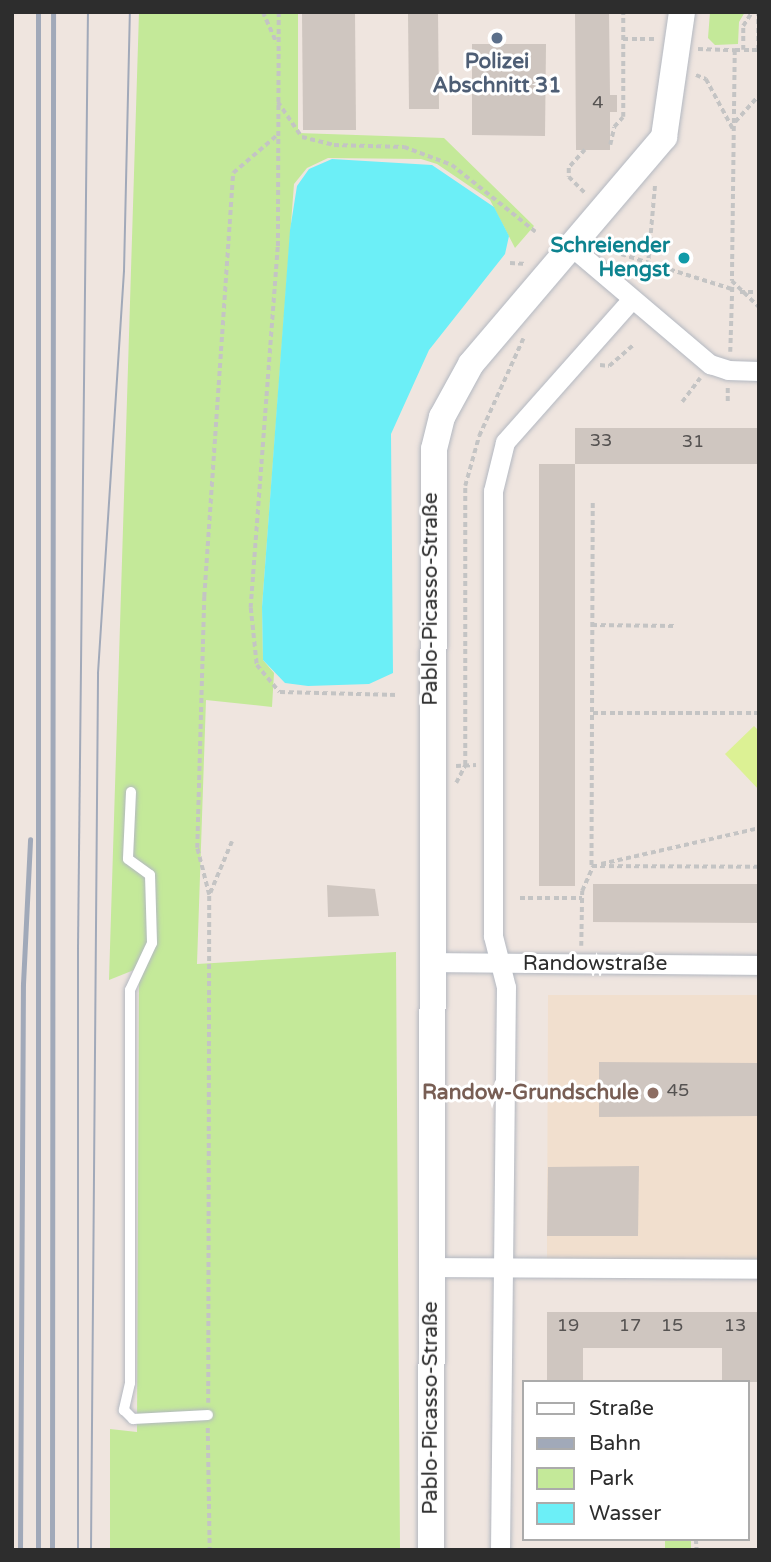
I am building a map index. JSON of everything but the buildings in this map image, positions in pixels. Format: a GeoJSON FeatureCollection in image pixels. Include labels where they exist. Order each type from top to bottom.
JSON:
{"type":"FeatureCollection","features":[{"type":"Feature","properties":{"kind":"main road","name":"Pablo-Picasso-Straße"},"geometry":{"type":"LineString","coordinates":[[431,1550],[434,449],[446,408],[471,364],[585,247],[664,137],[682,12]]}},
{"type":"Feature","properties":{"kind":"street"},"geometry":{"type":"LineString","coordinates":[[585,247],[637,303],[710,364],[728,370],[759,371]]}},
{"type":"Feature","properties":{"kind":"street"},"geometry":{"type":"LineString","coordinates":[[500,1550],[501,1293],[506,1268],[506,987],[493,936],[493,491],[497,463],[505,442],[637,303]]}},
{"type":"Feature","properties":{"kind":"street","name":"Randowstraße"},"geometry":{"type":"LineString","coordinates":[[432,962],[759,965]]}},
{"type":"Feature","properties":{"kind":"street"},"geometry":{"type":"LineString","coordinates":[[431,1267],[759,1269]]}},
{"type":"Feature","properties":{"kind":"lane"},"geometry":{"type":"LineString","coordinates":[[131,792],[128,859],[150,875],[152,943],[131,990],[130,1383],[124,1410],[133,1419],[208,1415]]}},
{"type":"Feature","properties":{"kind":"path"},"geometry":{"type":"LineString","coordinates":[[263,12],[278,45]]}},
{"type":"Feature","properties":{"kind":"path"},"geometry":{"type":"LineString","coordinates":[[279,12],[276,136],[279,197],[274,320],[251,608],[257,666],[280,692],[398,695]]}},
{"type":"Feature","properties":{"kind":"path"},"geometry":{"type":"LineString","coordinates":[[610,145],[614,127],[623,117],[623,12]]}},
{"type":"Feature","properties":{"kind":"path"},"geometry":{"type":"LineString","coordinates":[[743,50],[743,26],[752,12]]}},
{"type":"Feature","properties":{"kind":"path"},"geometry":{"type":"LineString","coordinates":[[698,49],[758,50],[758,12]]}},
{"type":"Feature","properties":{"kind":"path"},"geometry":{"type":"LineString","coordinates":[[623,39],[658,39]]}},
{"type":"Feature","properties":{"kind":"path"},"geometry":{"type":"LineString","coordinates":[[728,402],[735,50]]}},
{"type":"Feature","properties":{"kind":"path"},"geometry":{"type":"LineString","coordinates":[[696,75],[706,79],[734,131]]}},
{"type":"Feature","properties":{"kind":"path"},"geometry":{"type":"LineString","coordinates":[[734,123],[759,95]]}},
{"type":"Feature","properties":{"kind":"path"},"geometry":{"type":"LineString","coordinates":[[277,101],[302,137],[334,145],[404,147],[452,165],[536,232]]}},
{"type":"Feature","properties":{"kind":"path"},"geometry":{"type":"LineString","coordinates":[[210,1550],[209,895],[197,848],[204,597],[233,173],[276,136]]}},
{"type":"Feature","properties":{"kind":"path"},"geometry":{"type":"LineString","coordinates":[[585,150],[569,167],[569,177],[591,197]]}},
{"type":"Feature","properties":{"kind":"path"},"geometry":{"type":"LineString","coordinates":[[637,303],[648,262],[656,178]]}},
{"type":"Feature","properties":{"kind":"path"},"geometry":{"type":"LineString","coordinates":[[585,247],[648,262],[732,289]]}},
{"type":"Feature","properties":{"kind":"path"},"geometry":{"type":"LineString","coordinates":[[732,281],[740,292],[759,307]]}},
{"type":"Feature","properties":{"kind":"path"},"geometry":{"type":"LineString","coordinates":[[740,292],[759,292]]}},
{"type":"Feature","properties":{"kind":"path"},"geometry":{"type":"LineString","coordinates":[[591,364],[609,366],[633,345]]}},
{"type":"Feature","properties":{"kind":"path"},"geometry":{"type":"LineString","coordinates":[[581,963],[582,898],[592,866],[593,503]]}},
{"type":"Feature","properties":{"kind":"path"},"geometry":{"type":"LineString","coordinates":[[592,625],[675,626]]}},
{"type":"Feature","properties":{"kind":"path"},"geometry":{"type":"LineString","coordinates":[[592,713],[759,713]]}},
{"type":"Feature","properties":{"kind":"path"},"geometry":{"type":"LineString","coordinates":[[592,866],[759,828]]}},
{"type":"Feature","properties":{"kind":"path"},"geometry":{"type":"LineString","coordinates":[[209,895],[232,841]]}},
{"type":"Feature","properties":{"kind":"path"},"geometry":{"type":"LineString","coordinates":[[592,866],[759,867]]}},
{"type":"Feature","properties":{"kind":"path"},"geometry":{"type":"LineString","coordinates":[[520,898],[582,898]]}},
{"type":"Feature","properties":{"kind":"shaded area","name":"Randow-Grundschule"},"geometry":{"type":"Polygon","coordinates":[[[548,995],[759,995],[759,1260],[547,1261],[548,995]]]}},
{"type":"Feature","properties":{"kind":"green space"},"geometry":{"type":"Polygon","coordinates":[[[139,12],[298,12],[298,133],[444,138],[534,226],[515,248],[490,200],[437,164],[421,159],[328,158],[307,168],[294,184],[262,607],[263,660],[274,673],[272,707],[206,700],[197,964],[396,952],[400,1550],[110,1550],[110,1429],[137,1432],[139,968],[109,980],[139,12]]]}},
{"type":"Feature","properties":{"kind":"green space"},"geometry":{"type":"Polygon","coordinates":[[[710,12],[745,12],[739,22],[738,44],[715,45],[708,38],[710,12]]]}},
{"type":"Feature","properties":{"kind":"green space"},"geometry":{"type":"Polygon","coordinates":[[[754,726],[759,731],[759,790],[725,754],[754,726]]]}},
{"type":"Feature","properties":{"kind":"green space"},"geometry":{"type":"Polygon","coordinates":[[[665,1541],[691,1541],[691,1550],[665,1550],[665,1541]]]}},
{"type":"Feature","properties":{"kind":"water"},"geometry":{"type":"Polygon","coordinates":[[[332,159],[432,165],[494,207],[509,236],[505,254],[429,350],[391,434],[393,673],[369,684],[308,686],[285,683],[263,660],[262,607],[290,230],[297,186],[309,169],[332,159]]]}},
{"type":"Feature","properties":{"kind":"tram line"},"geometry":{"type":"LineString","coordinates":[[78,1550],[78,948],[88,12]]}},
{"type":"Feature","properties":{"kind":"tram line"},"geometry":{"type":"LineString","coordinates":[[91,1550],[98,673],[124,271],[130,12]]}},
{"type":"Feature","properties":{"kind":"railway"},"geometry":{"type":"LineString","coordinates":[[38,12],[38,1550]]}},
{"type":"Feature","properties":{"kind":"railway"},"geometry":{"type":"LineString","coordinates":[[52,1550],[53,12]]}},
{"type":"Feature","properties":{"kind":"railway"},"geometry":{"type":"LineString","coordinates":[[20,1550],[23,984],[30,839]]}},
{"type":"Feature","properties":{"kind":"place","name":"Polizei Abschnitt 31"},"geometry":{"type":"Point","coordinates":[497,38]}},
{"type":"Feature","properties":{"kind":"place","name":"Schreiender Hengst"},"geometry":{"type":"Point","coordinates":[684,258]}},
{"type":"Feature","properties":{"kind":"place","name":"Randow-Grundschule"},"geometry":{"type":"Point","coordinates":[653,1093]}}]}
